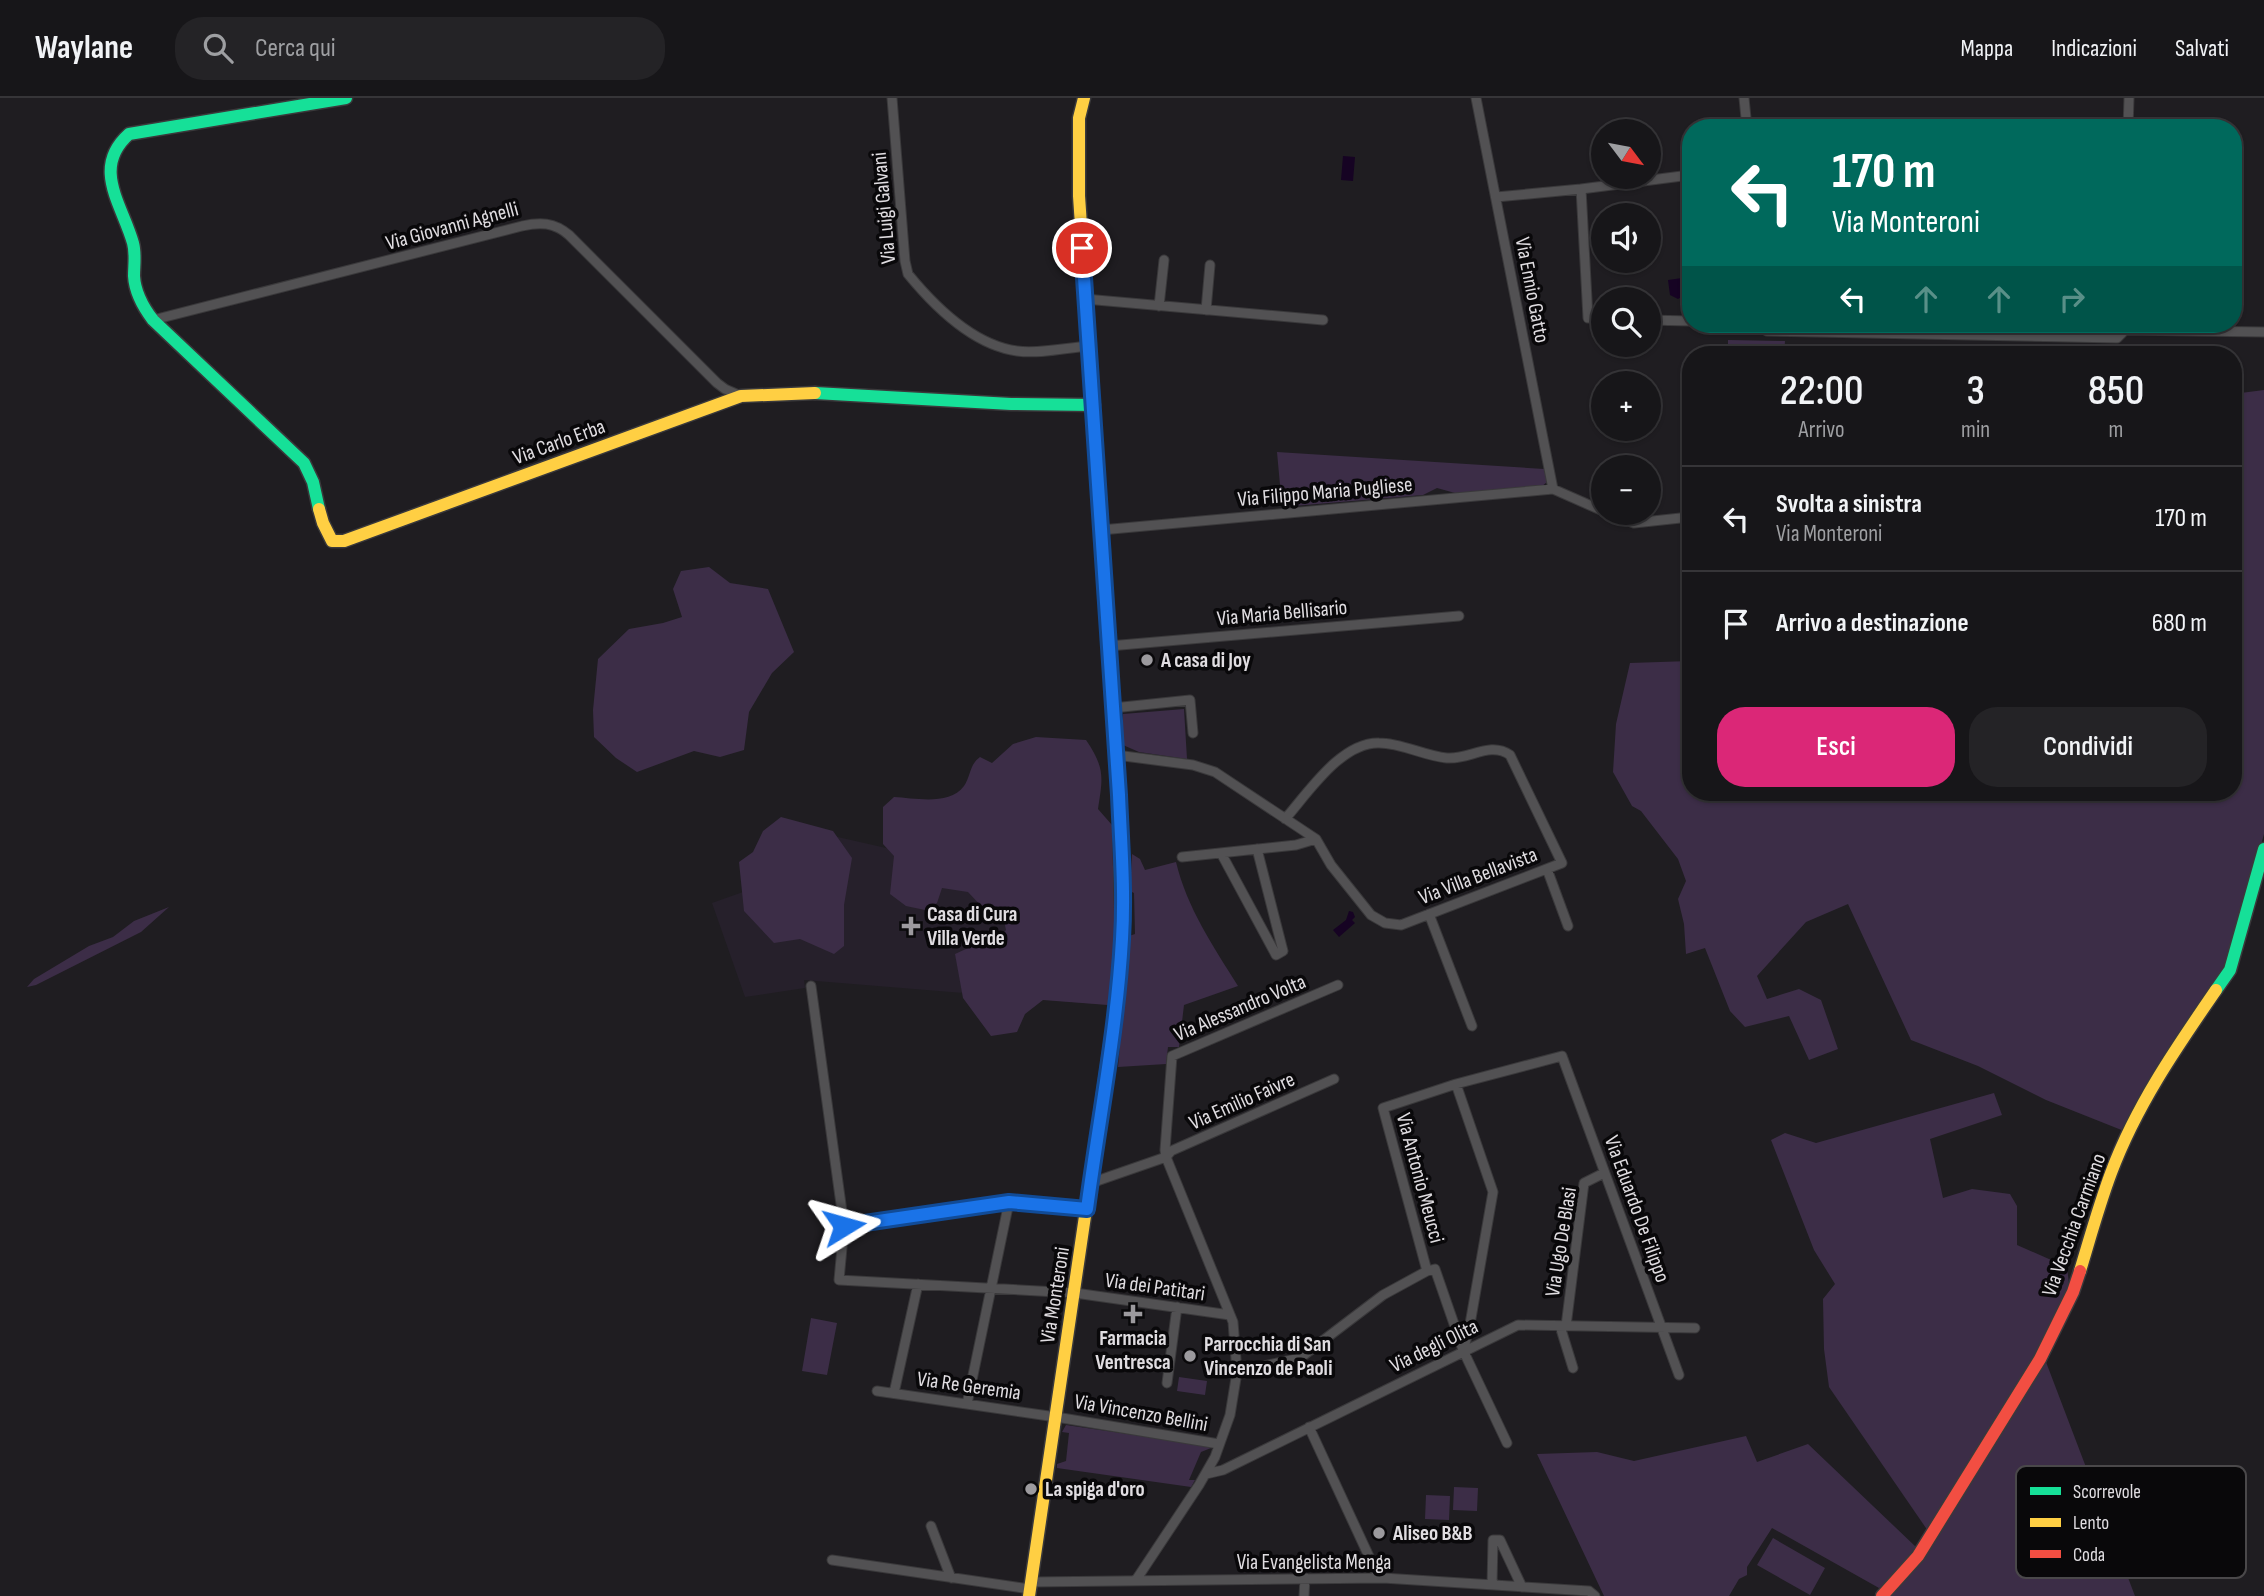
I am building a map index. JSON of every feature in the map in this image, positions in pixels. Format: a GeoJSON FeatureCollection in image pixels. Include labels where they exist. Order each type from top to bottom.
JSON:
{"type":"FeatureCollection","features":[{"type":"Feature","properties":{"kind":"street"},"geometry":{"type":"LineString","coordinates":[[153,320],[140,303],[136,289],[136,257],[133,244],[112,191],[111,173],[115,148],[120,139],[129,134],[346,98]]}},
{"type":"Feature","properties":{"kind":"street","name":"Via Luigi Galvani"},"geometry":{"type":"LineString","coordinates":[[892,98],[908,274],[963,328],[990,344],[1020,351],[1088,346]]}},
{"type":"Feature","properties":{"kind":"street","name":"Via Monteroni"},"geometry":{"type":"LineString","coordinates":[[1075,98],[1079,118]]}},
{"type":"Feature","properties":{"kind":"street","name":"Via Monteroni"},"geometry":{"type":"LineString","coordinates":[[1030,1589],[1091,1184],[1115,1013],[1122,939],[1116,755],[1077,160],[1079,118],[1084,98]]}},
{"type":"Feature","properties":{"kind":"street","name":"Via Ennio Gatto"},"geometry":{"type":"LineString","coordinates":[[1476,98],[1553,489]]}},
{"type":"Feature","properties":{"kind":"street"},"geometry":{"type":"LineString","coordinates":[[1744,98],[1746,119]]}},
{"type":"Feature","properties":{"kind":"street"},"geometry":{"type":"LineString","coordinates":[[2128,119],[2129,98]]}},
{"type":"Feature","properties":{"kind":"street"},"geometry":{"type":"LineString","coordinates":[[1496,197],[1682,176]]}},
{"type":"Feature","properties":{"kind":"street"},"geometry":{"type":"LineString","coordinates":[[1581,189],[1588,318],[1591,318]]}},
{"type":"Feature","properties":{"kind":"street","name":"Via Giovanni Agnelli"},"geometry":{"type":"LineString","coordinates":[[153,320],[522,226],[547,223],[569,235],[717,383],[741,396]]}},
{"type":"Feature","properties":{"kind":"street"},"geometry":{"type":"LineString","coordinates":[[1159,306],[1164,260]]}},
{"type":"Feature","properties":{"kind":"street"},"geometry":{"type":"LineString","coordinates":[[1206,310],[1210,265]]}},
{"type":"Feature","properties":{"kind":"street"},"geometry":{"type":"LineString","coordinates":[[1085,299],[1323,320]]}},
{"type":"Feature","properties":{"kind":"street","name":"Via Carlo Erba"},"geometry":{"type":"LineString","coordinates":[[153,320],[304,463],[312,477],[328,537],[337,543],[741,396],[830,391],[1010,404],[1094,405]]}},
{"type":"Feature","properties":{"kind":"street"},"geometry":{"type":"LineString","coordinates":[[1661,320],[1682,321]]}},
{"type":"Feature","properties":{"kind":"street"},"geometry":{"type":"LineString","coordinates":[[2242,331],[2264,332]]}},
{"type":"Feature","properties":{"kind":"street"},"geometry":{"type":"LineString","coordinates":[[1867,333],[2118,338],[2121,333]]}},
{"type":"Feature","properties":{"kind":"street"},"geometry":{"type":"LineString","coordinates":[[1553,489],[1591,505]]}},
{"type":"Feature","properties":{"kind":"street","name":"Via Filippo Maria Pugliese"},"geometry":{"type":"LineString","coordinates":[[1101,530],[1553,489]]}},
{"type":"Feature","properties":{"kind":"street"},"geometry":{"type":"LineString","coordinates":[[1661,520],[1682,518]]}},
{"type":"Feature","properties":{"kind":"street","name":"Via Maria Bellisario"},"geometry":{"type":"LineString","coordinates":[[1108,646],[1459,615]]}},
{"type":"Feature","properties":{"kind":"street"},"geometry":{"type":"LineString","coordinates":[[1113,708],[1190,700],[1193,733]]}},
{"type":"Feature","properties":{"kind":"street","name":"Via Villa Bellavista"},"geometry":{"type":"LineString","coordinates":[[1116,755],[1193,765],[1215,772],[1285,819],[1316,839],[1331,865],[1371,915],[1385,923],[1401,925],[1562,863],[1510,755],[1503,750],[1493,749],[1450,758],[1380,743],[1364,745],[1348,751],[1285,819]]}},
{"type":"Feature","properties":{"kind":"street"},"geometry":{"type":"LineString","coordinates":[[1182,857],[1296,845],[1316,839]]}},
{"type":"Feature","properties":{"kind":"street"},"geometry":{"type":"LineString","coordinates":[[1221,853],[1276,955],[1283,951],[1257,849]]}},
{"type":"Feature","properties":{"kind":"street","name":"Via Vecchia Carmiano"},"geometry":{"type":"LineString","coordinates":[[1882,1596],[1918,1556],[2023,1390],[2046,1348],[2073,1292],[2111,1172],[2136,1116],[2167,1061],[2230,970],[2264,849]]}},
{"type":"Feature","properties":{"kind":"street"},"geometry":{"type":"LineString","coordinates":[[1547,869],[1569,926]]}},
{"type":"Feature","properties":{"kind":"street"},"geometry":{"type":"LineString","coordinates":[[1429,914],[1472,1026]]}},
{"type":"Feature","properties":{"kind":"street","name":"Via Alessandro Volta"},"geometry":{"type":"LineString","coordinates":[[1166,1157],[1172,1056],[1338,985]]}},
{"type":"Feature","properties":{"kind":"street"},"geometry":{"type":"LineString","coordinates":[[811,986],[844,1226],[1009,1202],[1087,1209]]}},
{"type":"Feature","properties":{"kind":"street","name":"Via Eduardo De Filippo"},"geometry":{"type":"LineString","coordinates":[[1456,1084],[1562,1056],[1679,1375]]}},
{"type":"Feature","properties":{"kind":"street","name":"Via Emilio Faivre"},"geometry":{"type":"LineString","coordinates":[[1091,1184],[1166,1157],[1171,1151],[1334,1079]]}},
{"type":"Feature","properties":{"kind":"street"},"geometry":{"type":"LineString","coordinates":[[1456,1084],[1493,1192],[1463,1350]]}},
{"type":"Feature","properties":{"kind":"street","name":"Via Antonio Meucci"},"geometry":{"type":"LineString","coordinates":[[1456,1084],[1383,1108],[1427,1271],[1435,1269],[1463,1350],[1507,1443]]}},
{"type":"Feature","properties":{"kind":"street"},"geometry":{"type":"LineString","coordinates":[[1136,1580],[1206,1474],[1230,1415],[1237,1372],[1233,1322],[1166,1157]]}},
{"type":"Feature","properties":{"kind":"street","name":"Via Ugo De Blasi"},"geometry":{"type":"LineString","coordinates":[[1563,1326],[1584,1183],[1604,1173]]}},
{"type":"Feature","properties":{"kind":"street"},"geometry":{"type":"LineString","coordinates":[[967,1404],[1009,1202]]}},
{"type":"Feature","properties":{"kind":"street","name":"Via dei Patitari"},"geometry":{"type":"LineString","coordinates":[[844,1226],[839,1280],[1075,1293],[1230,1315]]}},
{"type":"Feature","properties":{"kind":"street"},"geometry":{"type":"LineString","coordinates":[[1237,1372],[1300,1359],[1383,1295],[1427,1271]]}},
{"type":"Feature","properties":{"kind":"street"},"geometry":{"type":"LineString","coordinates":[[894,1393],[918,1284]]}},
{"type":"Feature","properties":{"kind":"street"},"geometry":{"type":"LineString","coordinates":[[1167,1383],[1177,1307]]}},
{"type":"Feature","properties":{"kind":"street","name":"Via degli Olita"},"geometry":{"type":"LineString","coordinates":[[1206,1474],[1223,1469],[1518,1325],[1695,1328]]}},
{"type":"Feature","properties":{"kind":"street"},"geometry":{"type":"LineString","coordinates":[[1563,1326],[1573,1368]]}},
{"type":"Feature","properties":{"kind":"street","name":"Via Re Geremia"},"geometry":{"type":"LineString","coordinates":[[877,1391],[1056,1417]]}},
{"type":"Feature","properties":{"kind":"street","name":"Via Vincenzo Bellini"},"geometry":{"type":"LineString","coordinates":[[1056,1417],[1219,1444]]}},
{"type":"Feature","properties":{"kind":"street"},"geometry":{"type":"LineString","coordinates":[[1309,1427],[1379,1578]]}},
{"type":"Feature","properties":{"kind":"street"},"geometry":{"type":"LineString","coordinates":[[932,1527],[951,1578]]}},
{"type":"Feature","properties":{"kind":"street"},"geometry":{"type":"LineString","coordinates":[[1492,1585],[1493,1540],[1500,1540],[1522,1587]]}},
{"type":"Feature","properties":{"kind":"street","name":"Via Evangelista Menga"},"geometry":{"type":"LineString","coordinates":[[832,1560],[951,1578],[1011,1591],[1136,1580],[1379,1578],[1589,1591],[1595,1596]]}},
{"type":"Feature","properties":{"kind":"street"},"geometry":{"type":"LineString","coordinates":[[1304,1596],[1305,1578]]}},
{"type":"Feature","properties":{"kind":"shaded area"},"geometry":{"type":"Polygon","coordinates":[[[1343,156],[1355,157],[1353,181],[1341,180],[1343,156]]]}},
{"type":"Feature","properties":{"kind":"shaded area"},"geometry":{"type":"Polygon","coordinates":[[[1682,278],[1682,297],[1678,299],[1670,295],[1668,280],[1682,278]]]}},
{"type":"Feature","properties":{"kind":"shaded area"},"geometry":{"type":"Polygon","coordinates":[[[1728,340],[1785,341],[1785,346],[1728,346],[1728,340]]]}},
{"type":"Feature","properties":{"kind":"shaded area"},"geometry":{"type":"Polygon","coordinates":[[[2264,390],[2264,834],[2227,968],[2124,1131],[2046,1100],[1978,1066],[1911,1040],[1848,904],[1806,922],[1757,976],[1767,999],[1799,989],[1821,1000],[1838,1049],[1809,1060],[1789,1016],[1745,1027],[1730,1011],[1705,948],[1686,954],[1684,924],[1678,899],[1686,881],[1678,859],[1641,811],[1632,806],[1613,772],[1616,724],[1630,663],[1682,661],[1682,801],[2242,801],[2242,393],[2264,390]]]}},
{"type":"Feature","properties":{"kind":"shaded area"},"geometry":{"type":"Polygon","coordinates":[[[1277,452],[1544,469],[1547,482],[1541,487],[1455,493],[1437,488],[1423,495],[1282,507],[1277,452]]]}},
{"type":"Feature","properties":{"kind":"shaded area"},"geometry":{"type":"Polygon","coordinates":[[[709,567],[730,583],[768,589],[794,652],[772,673],[749,712],[744,750],[720,757],[694,751],[637,772],[616,758],[594,737],[593,710],[598,659],[629,629],[682,617],[673,589],[681,571],[709,567]]]}},
{"type":"Feature","properties":{"kind":"shaded area"},"geometry":{"type":"Polygon","coordinates":[[[1184,709],[1187,759],[1139,752],[1123,745],[1123,714],[1184,709]]]}},
{"type":"Feature","properties":{"kind":"shaded area"},"geometry":{"type":"Polygon","coordinates":[[[1036,737],[1086,740],[1097,758],[1101,773],[1098,809],[1112,825],[1115,950],[1108,1005],[1043,1000],[1025,1014],[1017,1032],[991,1036],[963,998],[955,954],[979,943],[994,944],[1006,930],[1002,912],[983,908],[968,892],[942,888],[937,903],[925,910],[906,906],[890,894],[894,856],[883,844],[883,807],[894,797],[941,799],[950,796],[964,786],[980,757],[992,763],[1013,744],[1036,737]]]}},
{"type":"Feature","properties":{"kind":"shaded area"},"geometry":{"type":"Polygon","coordinates":[[[781,817],[833,831],[852,858],[844,905],[844,946],[834,954],[800,939],[774,943],[744,911],[739,862],[753,852],[763,831],[781,817]]]}},
{"type":"Feature","properties":{"kind":"shaded area","name":"Casa di Cura Villa Verde"},"geometry":{"type":"Polygon","coordinates":[[[807,830],[895,850],[1115,950],[1108,1005],[804,980],[805,988],[745,997],[712,903],[785,877],[807,830]]]}},
{"type":"Feature","properties":{"kind":"shaded area"},"geometry":{"type":"Polygon","coordinates":[[[1132,854],[1140,859],[1145,870],[1176,862],[1194,911],[1238,986],[1184,1005],[1179,1047],[1168,1047],[1166,1064],[1118,1067],[1129,936],[1135,934],[1134,893],[1130,891],[1132,854]]]}},
{"type":"Feature","properties":{"kind":"shaded area"},"geometry":{"type":"Polygon","coordinates":[[[169,907],[141,932],[36,985],[27,987],[34,979],[89,946],[113,937],[134,921],[169,907]]]}},
{"type":"Feature","properties":{"kind":"shaded area"},"geometry":{"type":"Polygon","coordinates":[[[1349,911],[1353,912],[1355,917],[1352,920],[1355,923],[1339,937],[1333,930],[1346,920],[1349,911]]]}},
{"type":"Feature","properties":{"kind":"shaded area"},"geometry":{"type":"Polygon","coordinates":[[[1994,1093],[2002,1115],[1930,1139],[1943,1198],[1972,1189],[2010,1194],[2017,1206],[2017,1245],[2067,1267],[2070,1292],[2038,1357],[1928,1531],[1829,1387],[1824,1349],[1823,1299],[1835,1284],[1814,1250],[1771,1140],[1785,1133],[1816,1143],[1994,1093]]]}},
{"type":"Feature","properties":{"kind":"shaded area"},"geometry":{"type":"Polygon","coordinates":[[[811,1318],[837,1323],[827,1375],[802,1371],[811,1318]]]}},
{"type":"Feature","properties":{"kind":"shaded area"},"geometry":{"type":"Polygon","coordinates":[[[2046,1362],[2086,1466],[2016,1466],[2016,1578],[2128,1578],[2135,1596],[1890,1596],[1925,1556],[2046,1362]]]}},
{"type":"Feature","properties":{"kind":"shaded area"},"geometry":{"type":"Polygon","coordinates":[[[1179,1377],[1207,1381],[1205,1395],[1177,1391],[1179,1377]]]}},
{"type":"Feature","properties":{"kind":"shaded area"},"geometry":{"type":"Polygon","coordinates":[[[1066,1425],[1211,1448],[1201,1452],[1189,1480],[1195,1480],[1191,1487],[1057,1468],[1057,1464],[1066,1461],[1069,1433],[1062,1432],[1066,1425]]]}},
{"type":"Feature","properties":{"kind":"shaded area"},"geometry":{"type":"Polygon","coordinates":[[[1746,1436],[1757,1462],[1808,1444],[1916,1547],[1889,1581],[1879,1588],[1772,1528],[1747,1567],[1747,1575],[1739,1579],[1729,1596],[1604,1596],[1537,1454],[1597,1452],[1634,1461],[1746,1436]]]}},
{"type":"Feature","properties":{"kind":"shaded area"},"geometry":{"type":"Polygon","coordinates":[[[1454,1487],[1478,1488],[1477,1511],[1453,1510],[1454,1487]]]}},
{"type":"Feature","properties":{"kind":"shaded area"},"geometry":{"type":"Polygon","coordinates":[[[1426,1495],[1450,1496],[1449,1520],[1425,1519],[1426,1495]]]}},
{"type":"Feature","properties":{"kind":"shaded area"},"geometry":{"type":"Polygon","coordinates":[[[1773,1538],[1825,1568],[1810,1595],[1757,1565],[1773,1538]]]}},
{"type":"Feature","properties":{"kind":"traffic: fast"},"geometry":{"type":"LineString","coordinates":[[319,509],[313,482],[304,463],[153,320],[146,310],[136,288],[133,243],[117,200],[111,173],[112,160],[129,134],[346,98]]}},
{"type":"Feature","properties":{"kind":"traffic: fast"},"geometry":{"type":"LineString","coordinates":[[815,393],[1011,404],[1094,405]]}},
{"type":"Feature","properties":{"kind":"traffic: fast"},"geometry":{"type":"LineString","coordinates":[[1103,1094],[1122,939],[1119,795],[1114,721]]}},
{"type":"Feature","properties":{"kind":"traffic: fast"},"geometry":{"type":"LineString","coordinates":[[2216,990],[2230,970],[2264,849]]}},
{"type":"Feature","properties":{"kind":"traffic: slow"},"geometry":{"type":"LineString","coordinates":[[1084,98],[1079,118],[1079,196],[1095,430]]}},
{"type":"Feature","properties":{"kind":"traffic: slow"},"geometry":{"type":"LineString","coordinates":[[319,509],[332,541],[344,541],[741,396],[815,393]]}},
{"type":"Feature","properties":{"kind":"traffic: slow"},"geometry":{"type":"LineString","coordinates":[[2080,1271],[2107,1185],[2132,1124],[2172,1056],[2216,990]]}},
{"type":"Feature","properties":{"kind":"traffic: slow"},"geometry":{"type":"LineString","coordinates":[[1029,1596],[1103,1094]]}},
{"type":"Feature","properties":{"kind":"traffic: jam"},"geometry":{"type":"LineString","coordinates":[[1095,430],[1114,721]]}},
{"type":"Feature","properties":{"kind":"traffic: jam"},"geometry":{"type":"LineString","coordinates":[[1882,1596],[1918,1556],[2040,1359],[2073,1292],[2080,1271]]}},
{"type":"Feature","properties":{"kind":"place","name":"A casa di Joy"},"geometry":{"type":"Point","coordinates":[1147,660]}},
{"type":"Feature","properties":{"kind":"place","name":"Casa di Cura Villa Verde"},"geometry":{"type":"Point","coordinates":[911,926]}},
{"type":"Feature","properties":{"kind":"place","name":"Farmacia Ventresca"},"geometry":{"type":"Point","coordinates":[1133,1314]}},
{"type":"Feature","properties":{"kind":"place","name":"Parrocchia di San Vincenzo de Paoli"},"geometry":{"type":"Point","coordinates":[1190,1356]}},
{"type":"Feature","properties":{"kind":"place","name":"La spiga d'oro"},"geometry":{"type":"Point","coordinates":[1031,1489]}},
{"type":"Feature","properties":{"kind":"place","name":"Aliseo B&B"},"geometry":{"type":"Point","coordinates":[1379,1533]}},
{"type":"Feature","properties":{"kind":"route"},"geometry":{"type":"LineString","coordinates":[[844,1226],[1009,1202],[1087,1209],[1115,1013],[1122,939],[1122,879],[1119,795],[1082,248]]}}]}
